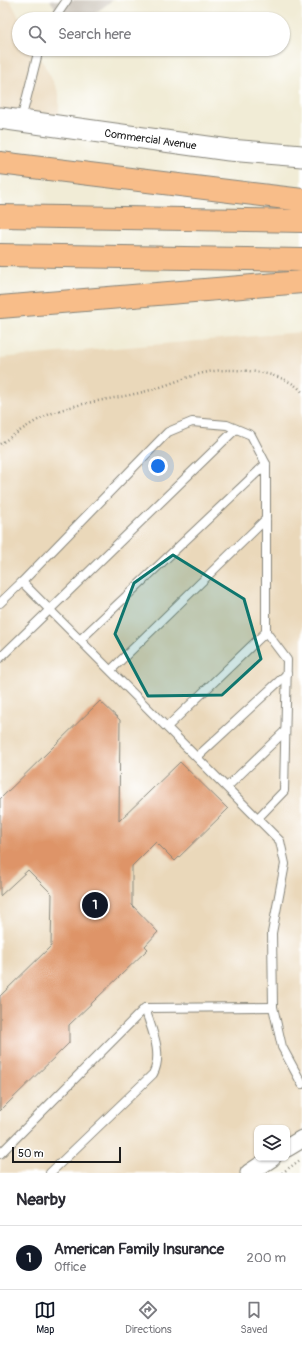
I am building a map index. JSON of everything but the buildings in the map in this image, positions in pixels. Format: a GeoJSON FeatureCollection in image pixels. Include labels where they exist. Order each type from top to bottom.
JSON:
{"type":"FeatureCollection","features":[{"type":"Feature","properties":{"kind":"highway"},"geometry":{"type":"LineString","coordinates":[[0,164],[302,200]]}},
{"type":"Feature","properties":{"kind":"highway"},"geometry":{"type":"LineString","coordinates":[[0,216],[302,221]]}},
{"type":"Feature","properties":{"kind":"highway"},"geometry":{"type":"LineString","coordinates":[[0,255],[302,260]]}},
{"type":"Feature","properties":{"kind":"highway"},"geometry":{"type":"LineString","coordinates":[[0,307],[302,282]]}},
{"type":"Feature","properties":{"kind":"street","name":"Commercial Avenue"},"geometry":{"type":"LineString","coordinates":[[0,118],[229,150],[302,156]]}},
{"type":"Feature","properties":{"kind":"street"},"geometry":{"type":"LineString","coordinates":[[290,1146],[302,1139]]}},
{"type":"Feature","properties":{"kind":"street"},"geometry":{"type":"LineString","coordinates":[[249,1173],[267,1161]]}},
{"type":"Feature","properties":{"kind":"lane"},"geometry":{"type":"LineString","coordinates":[[58,12],[66,0]]}},
{"type":"Feature","properties":{"kind":"lane"},"geometry":{"type":"LineString","coordinates":[[21,121],[37,56]]}},
{"type":"Feature","properties":{"kind":"lane"},"geometry":{"type":"LineString","coordinates":[[0,603],[168,432],[192,422],[227,425],[251,435],[266,464],[266,632],[287,660],[284,791],[258,818]]}},
{"type":"Feature","properties":{"kind":"lane"},"geometry":{"type":"LineString","coordinates":[[0,658],[236,429]]}},
{"type":"Feature","properties":{"kind":"lane"},"geometry":{"type":"LineString","coordinates":[[80,640],[266,464]]}},
{"type":"Feature","properties":{"kind":"lane"},"geometry":{"type":"LineString","coordinates":[[111,670],[266,520]]}},
{"type":"Feature","properties":{"kind":"lane"},"geometry":{"type":"LineString","coordinates":[[22,582],[280,841],[284,864],[272,933],[273,1007],[282,1047],[302,1084]]}},
{"type":"Feature","properties":{"kind":"lane"},"geometry":{"type":"LineString","coordinates":[[168,727],[266,632]]}},
{"type":"Feature","properties":{"kind":"lane"},"geometry":{"type":"LineString","coordinates":[[197,756],[287,674]]}},
{"type":"Feature","properties":{"kind":"lane"},"geometry":{"type":"LineString","coordinates":[[227,787],[285,732]]}},
{"type":"Feature","properties":{"kind":"lane"},"geometry":{"type":"LineString","coordinates":[[0,1154],[145,1008],[273,1007]]}},
{"type":"Feature","properties":{"kind":"lane"},"geometry":{"type":"LineString","coordinates":[[50,1173],[153,1074],[158,1064],[158,1050],[145,1008]]}},
{"type":"Feature","properties":{"kind":"path"},"geometry":{"type":"LineString","coordinates":[[0,444],[55,412],[80,405],[147,391],[208,372],[242,371],[274,374],[297,385],[302,392]]}},
{"type":"Feature","properties":{"kind":"path"},"geometry":{"type":"LineString","coordinates":[[282,1173],[302,1158]]}},
{"type":"Feature","properties":{"kind":"highlighted area"},"geometry":{"type":"Polygon","coordinates":[[[173,555],[244,599],[261,659],[222,695],[148,696],[115,634],[134,583],[173,555]]]}},
{"type":"Feature","properties":{"kind":"shaded area"},"geometry":{"type":"Polygon","coordinates":[[[0,0],[10,0],[16,12],[12,12],[12,56],[40,56],[59,93],[59,126],[0,117],[0,0]]]}},
{"type":"Feature","properties":{"kind":"shaded area"},"geometry":{"type":"Polygon","coordinates":[[[50,0],[113,0],[97,12],[58,12],[50,0]]]}},
{"type":"Feature","properties":{"kind":"shaded area"},"geometry":{"type":"Polygon","coordinates":[[[302,332],[302,1139],[290,1146],[290,1125],[254,1125],[254,1161],[255,1161],[249,1173],[0,1173],[0,358],[302,332]]]}},
{"type":"Feature","properties":{"kind":"place","name":"American Family Insurance"},"geometry":{"type":"Point","coordinates":[95,905]}}]}
